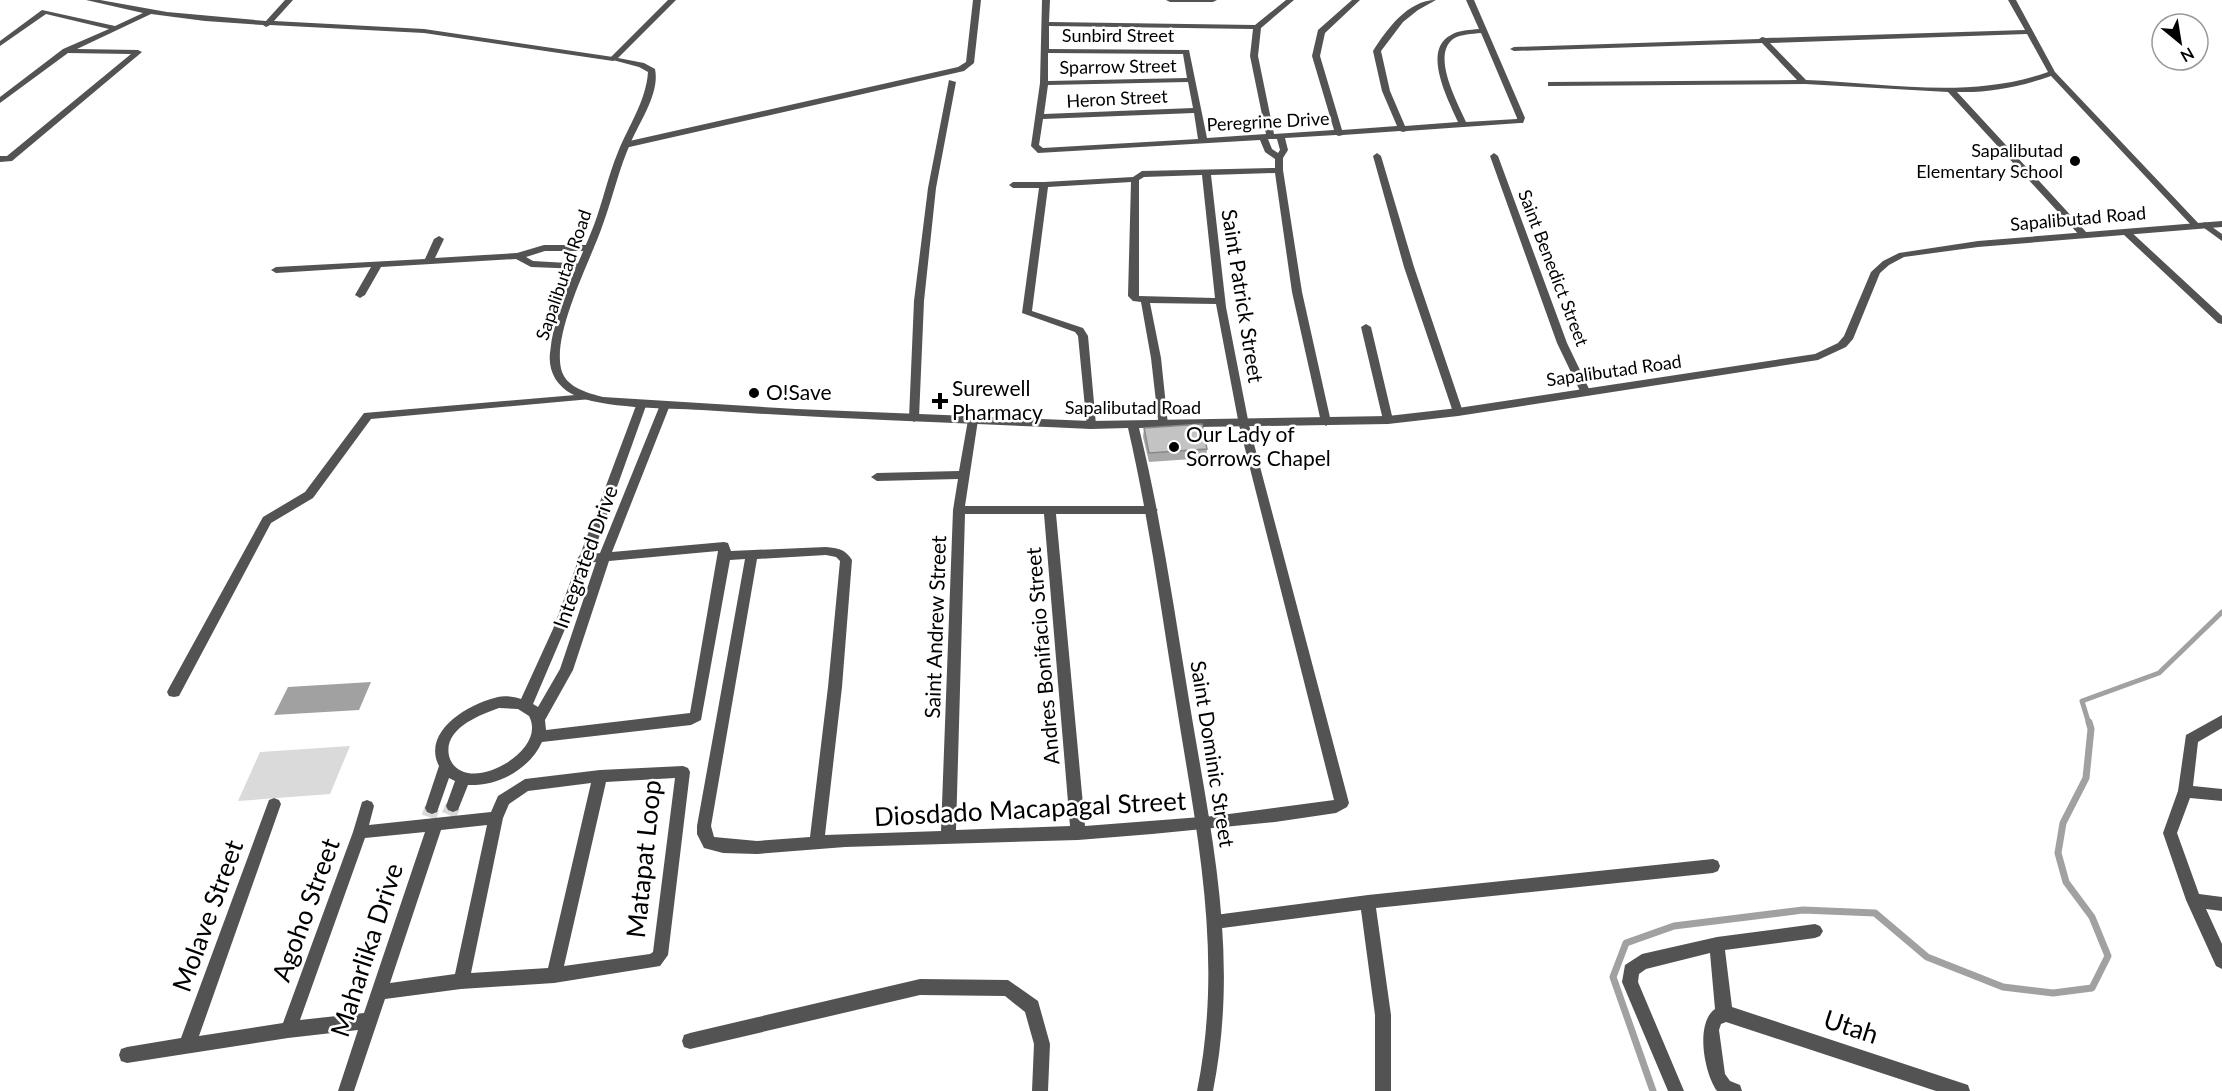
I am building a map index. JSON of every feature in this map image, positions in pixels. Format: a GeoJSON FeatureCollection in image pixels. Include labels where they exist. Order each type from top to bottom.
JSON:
{"type":"FeatureCollection","features":[{"type":"Feature","properties":{"kind":"street","name":"Sapalibutad Road"},"geometry":{"type":"LineString","coordinates":[[90,0],[148,13],[266,25],[398,29],[613,58],[641,65],[652,71],[648,96],[625,145],[568,303],[554,358],[561,381],[568,389],[587,397],[642,403],[914,418],[1133,426],[1388,420],[1458,412],[1818,357],[1842,345],[1849,337],[1876,272],[1886,263],[1902,255],[1978,244],[2222,224]]}},
{"type":"Feature","properties":{"kind":"street"},"geometry":{"type":"LineString","coordinates":[[266,25],[289,0]]}},
{"type":"Feature","properties":{"kind":"street"},"geometry":{"type":"LineString","coordinates":[[613,58],[672,0]]}},
{"type":"Feature","properties":{"kind":"street"},"geometry":{"type":"LineString","coordinates":[[625,145],[961,69],[970,63],[977,0]]}},
{"type":"Feature","properties":{"kind":"street","name":"Peregrine Drive"},"geometry":{"type":"LineString","coordinates":[[1046,0],[1044,83],[1035,146],[1041,151],[1515,123],[1521,118],[1470,0]]}},
{"type":"Feature","properties":{"kind":"street"},"geometry":{"type":"LineString","coordinates":[[1170,0],[1213,0]]}},
{"type":"Feature","properties":{"kind":"street"},"geometry":{"type":"LineString","coordinates":[[1045,24],[1257,27],[1290,0]]}},
{"type":"Feature","properties":{"kind":"street"},"geometry":{"type":"LineString","coordinates":[[1339,134],[1316,56],[1321,32],[1356,0]]}},
{"type":"Feature","properties":{"kind":"street"},"geometry":{"type":"LineString","coordinates":[[1403,130],[1386,91],[1377,51],[1387,34],[1417,6],[1432,0]]}},
{"type":"Feature","properties":{"kind":"street"},"geometry":{"type":"LineString","coordinates":[[2012,0],[2052,73],[2200,225],[2222,238]]}},
{"type":"Feature","properties":{"kind":"street"},"geometry":{"type":"LineString","coordinates":[[0,44],[45,12],[116,28]]}},
{"type":"Feature","properties":{"kind":"street"},"geometry":{"type":"LineString","coordinates":[[0,101],[66,51],[148,13]]}},
{"type":"Feature","properties":{"kind":"street"},"geometry":{"type":"LineString","coordinates":[[1257,27],[1254,56],[1268,150],[1279,158]]}},
{"type":"Feature","properties":{"kind":"street"},"geometry":{"type":"LineString","coordinates":[[1464,126],[1440,69],[1442,49],[1450,38],[1466,32],[1483,31]]}},
{"type":"Feature","properties":{"kind":"street"},"geometry":{"type":"LineString","coordinates":[[1514,48],[2029,32]]}},
{"type":"Feature","properties":{"kind":"street"},"geometry":{"type":"LineString","coordinates":[[1762,39],[1804,82]]}},
{"type":"Feature","properties":{"kind":"street"},"geometry":{"type":"LineString","coordinates":[[0,159],[9,159],[138,52],[66,51]]}},
{"type":"Feature","properties":{"kind":"street","name":"Sunbird Street"},"geometry":{"type":"LineString","coordinates":[[1046,51],[1181,51],[1188,55],[1192,80]]}},
{"type":"Feature","properties":{"kind":"street"},"geometry":{"type":"LineString","coordinates":[[1551,84],[1683,85],[1804,82],[1950,90],[2015,86],[2052,73]]}},
{"type":"Feature","properties":{"kind":"street"},"geometry":{"type":"LineString","coordinates":[[1192,80],[1203,141]]}},
{"type":"Feature","properties":{"kind":"street","name":"Sparrow Street"},"geometry":{"type":"LineString","coordinates":[[1044,83],[1192,80]]}},
{"type":"Feature","properties":{"kind":"street"},"geometry":{"type":"LineString","coordinates":[[914,418],[919,301],[932,188],[952,82]]}},
{"type":"Feature","properties":{"kind":"street"},"geometry":{"type":"LineString","coordinates":[[1950,90],[2084,236]]}},
{"type":"Feature","properties":{"kind":"street","name":"Heron Street"},"geometry":{"type":"LineString","coordinates":[[1039,117],[1196,110]]}},
{"type":"Feature","properties":{"kind":"street"},"geometry":{"type":"LineString","coordinates":[[1280,136],[1284,150],[1279,158],[1279,170],[1298,292],[1326,422]]}},
{"type":"Feature","properties":{"kind":"street"},"geometry":{"type":"LineString","coordinates":[[1377,156],[1409,267],[1458,412]]}},
{"type":"Feature","properties":{"kind":"street","name":"Saint Benedict Street"},"geometry":{"type":"LineString","coordinates":[[1494,156],[1562,343],[1585,391]]}},
{"type":"Feature","properties":{"kind":"street"},"geometry":{"type":"LineString","coordinates":[[1013,185],[1135,179],[1142,174],[1279,170]]}},
{"type":"Feature","properties":{"kind":"street","name":"Saint Patrick Street"},"geometry":{"type":"LineString","coordinates":[[1202,825],[1274,817],[1336,807],[1342,803],[1342,795],[1244,425],[1221,301],[1206,172]]}},
{"type":"Feature","properties":{"kind":"street"},"geometry":{"type":"LineString","coordinates":[[1135,179],[1133,296],[1136,299],[1145,300],[1221,301]]}},
{"type":"Feature","properties":{"kind":"street"},"geometry":{"type":"LineString","coordinates":[[1044,185],[1027,313],[1079,330],[1083,336],[1091,425]]}},
{"type":"Feature","properties":{"kind":"street"},"geometry":{"type":"LineString","coordinates":[[2126,232],[2222,321]]}},
{"type":"Feature","properties":{"kind":"street"},"geometry":{"type":"LineString","coordinates":[[429,261],[439,239]]}},
{"type":"Feature","properties":{"kind":"street"},"geometry":{"type":"LineString","coordinates":[[276,270],[518,256],[544,248],[589,248]]}},
{"type":"Feature","properties":{"kind":"street"},"geometry":{"type":"LineString","coordinates":[[518,256],[531,264],[582,266]]}},
{"type":"Feature","properties":{"kind":"street"},"geometry":{"type":"LineString","coordinates":[[360,295],[378,264]]}},
{"type":"Feature","properties":{"kind":"street"},"geometry":{"type":"LineString","coordinates":[[1145,300],[1156,358],[1163,425]]}},
{"type":"Feature","properties":{"kind":"street"},"geometry":{"type":"LineString","coordinates":[[1366,327],[1388,420]]}},
{"type":"Feature","properties":{"kind":"street"},"geometry":{"type":"LineString","coordinates":[[174,692],[267,519],[309,495],[368,416],[587,397]]}},
{"type":"Feature","properties":{"kind":"street","name":"Integrated Drive"},"geometry":{"type":"LineString","coordinates":[[525,706],[559,629],[568,599],[642,403]]}},
{"type":"Feature","properties":{"kind":"street","name":"Integrated Drive"},"geometry":{"type":"LineString","coordinates":[[538,718],[566,670],[605,556],[665,405]]}},
{"type":"Feature","properties":{"kind":"street","name":"Saint Andrew Street"},"geometry":{"type":"LineString","coordinates":[[948,837],[959,510],[973,420]]}},
{"type":"Feature","properties":{"kind":"street","name":"Saint Dominic Street"},"geometry":{"type":"LineString","coordinates":[[1133,426],[1152,510],[1202,825],[1215,922],[1216,1028],[1205,1091]]}},
{"type":"Feature","properties":{"kind":"street"},"geometry":{"type":"LineString","coordinates":[[878,477],[963,475]]}},
{"type":"Feature","properties":{"kind":"street"},"geometry":{"type":"LineString","coordinates":[[959,510],[1152,510]]}},
{"type":"Feature","properties":{"kind":"street","name":"Andres Bonifacio Street"},"geometry":{"type":"LineString","coordinates":[[1050,511],[1078,833]]}},
{"type":"Feature","properties":{"kind":"street"},"geometry":{"type":"LineString","coordinates":[[538,737],[695,718],[726,548],[722,545],[583,559]]}},
{"type":"Feature","properties":{"kind":"street"},"geometry":{"type":"LineString","coordinates":[[725,556],[826,551],[840,553],[846,560],[835,687],[817,841]]}},
{"type":"Feature","properties":{"kind":"street","name":"Diosdado Macapagal Street"},"geometry":{"type":"LineString","coordinates":[[752,555],[704,834],[709,843],[720,847],[742,847],[817,841],[1078,833],[1202,825]]}},
{"type":"Feature","properties":{"kind":"street"},"geometry":{"type":"LineString","coordinates":[[568,599],[591,598]]}},
{"type":"Feature","properties":{"kind":"street"},"geometry":{"type":"LineString","coordinates":[[513,702],[525,706],[538,718],[538,737],[522,761],[493,777],[477,780],[452,775],[445,768],[441,758],[441,746],[457,722],[469,713],[492,704],[513,702]]}},
{"type":"Feature","properties":{"kind":"street"},"geometry":{"type":"LineString","coordinates":[[2222,721],[2191,739],[2185,790],[2170,832],[2194,900],[2222,961]]}},
{"type":"Feature","properties":{"kind":"street"},"geometry":{"type":"LineString","coordinates":[[439,817],[445,768]]}},
{"type":"Feature","properties":{"kind":"street","name":"Matapat Loop"},"geometry":{"type":"LineString","coordinates":[[380,992],[461,981],[554,975],[654,961],[660,955],[683,772],[600,777],[525,785],[503,800],[496,818],[461,981]]}},
{"type":"Feature","properties":{"kind":"street"},"geometry":{"type":"LineString","coordinates":[[554,975],[600,777]]}},
{"type":"Feature","properties":{"kind":"street"},"geometry":{"type":"LineString","coordinates":[[439,817],[463,779]]}},
{"type":"Feature","properties":{"kind":"street"},"geometry":{"type":"LineString","coordinates":[[2185,790],[2222,795]]}},
{"type":"Feature","properties":{"kind":"street","name":"Molave Street"},"geometry":{"type":"LineString","coordinates":[[187,1045],[274,804]]}},
{"type":"Feature","properties":{"kind":"street","name":"Agoho Street"},"geometry":{"type":"LineString","coordinates":[[288,1030],[360,832],[367,806]]}},
{"type":"Feature","properties":{"kind":"street"},"geometry":{"type":"LineString","coordinates":[[360,832],[439,817],[496,818]]}},
{"type":"Feature","properties":{"kind":"street","name":"Maharlika Drive"},"geometry":{"type":"LineString","coordinates":[[346,1091],[439,817]]}},
{"type":"Feature","properties":{"kind":"street"},"geometry":{"type":"LineString","coordinates":[[1215,922],[1368,902],[1713,866]]}},
{"type":"Feature","properties":{"kind":"street"},"geometry":{"type":"LineString","coordinates":[[2194,900],[2222,904]]}},
{"type":"Feature","properties":{"kind":"street"},"geometry":{"type":"LineString","coordinates":[[1368,902],[1383,1015],[1383,1091]]}},
{"type":"Feature","properties":{"kind":"street"},"geometry":{"type":"LineString","coordinates":[[1676,1091],[1630,982],[1631,970],[1642,962],[1717,944],[1815,931]]}},
{"type":"Feature","properties":{"kind":"street"},"geometry":{"type":"LineString","coordinates":[[1717,944],[1724,1013],[1715,1019],[1711,1030],[1712,1042],[1717,1077],[1725,1087],[1734,1091]]}},
{"type":"Feature","properties":{"kind":"street"},"geometry":{"type":"LineString","coordinates":[[690,1041],[920,987],[1008,988],[1032,1007],[1042,1044],[1040,1091]]}},
{"type":"Feature","properties":{"kind":"street","name":"Utah"},"geometry":{"type":"LineString","coordinates":[[1724,1013],[1962,1091]]}},
{"type":"Feature","properties":{"kind":"street"},"geometry":{"type":"LineString","coordinates":[[127,1055],[370,1020]]}},
{"type":"Feature","properties":{"kind":"shaded area"},"geometry":{"type":"Polygon","coordinates":[[[371,682],[359,710],[274,715],[288,687],[371,682]]]}},
{"type":"Feature","properties":{"kind":"shaded area"},"geometry":{"type":"Polygon","coordinates":[[[350,746],[330,794],[238,801],[260,752],[350,746]]]}},
{"type":"Feature","properties":{"kind":"building","name":"Our Lady of Sorrows Chapel"},"geometry":{"type":"Polygon","coordinates":[[[1202,424],[1207,449],[1149,453],[1144,428],[1202,424]]]}},
{"type":"Feature","properties":{"kind":"waterway"},"geometry":{"type":"LineString","coordinates":[[2089,724],[2082,701],[2159,673],[2222,612]]}},
{"type":"Feature","properties":{"kind":"waterway"},"geometry":{"type":"LineString","coordinates":[[1653,1091],[1613,977],[1626,943],[1674,926],[1803,910],[1875,913],[1927,957],[2003,987],[2053,993],[2092,988],[2108,956],[2092,917],[2066,882],[2058,853],[2063,823],[2086,778],[2091,729],[2089,722]]}},
{"type":"Feature","properties":{"kind":"tunnel"},"geometry":{"type":"LineString","coordinates":[[449,815],[453,806]]}},
{"type":"Feature","properties":{"kind":"tunnel"},"geometry":{"type":"LineString","coordinates":[[429,817],[432,808]]}},
{"type":"Feature","properties":{"kind":"place","name":"Sapalibutad Elementary School"},"geometry":{"type":"Point","coordinates":[2075,161]}},
{"type":"Feature","properties":{"kind":"place","name":"O!Save"},"geometry":{"type":"Point","coordinates":[754,393]}},
{"type":"Feature","properties":{"kind":"place","name":"Surewell Pharmacy"},"geometry":{"type":"Point","coordinates":[940,401]}},
{"type":"Feature","properties":{"kind":"place","name":"Our Lady of Sorrows Chapel"},"geometry":{"type":"Point","coordinates":[1174,447]}}]}
